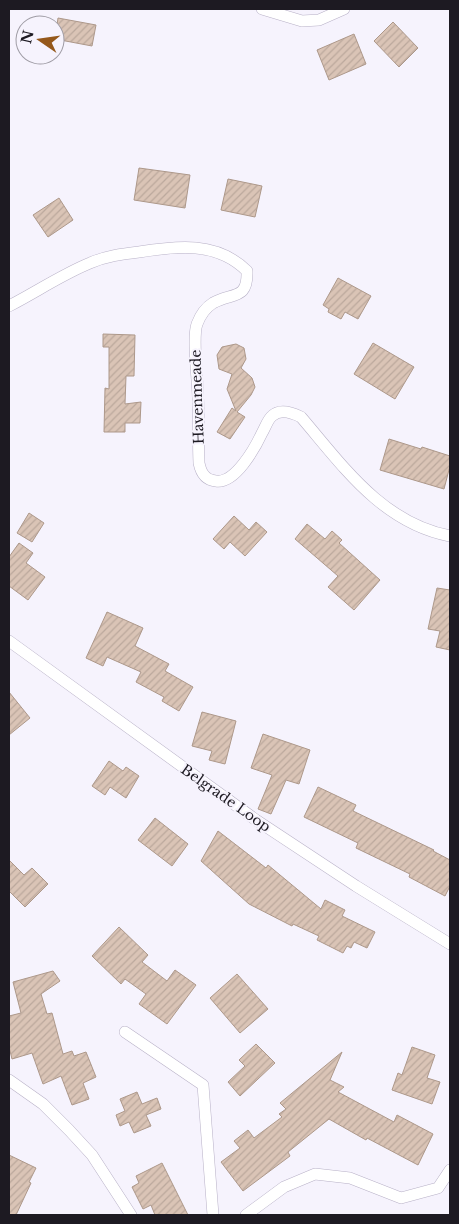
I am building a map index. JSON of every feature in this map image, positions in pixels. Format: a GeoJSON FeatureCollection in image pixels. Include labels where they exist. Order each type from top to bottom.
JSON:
{"type":"FeatureCollection","features":[{"type":"Feature","properties":{"kind":"street"},"geometry":{"type":"LineString","coordinates":[[262,9],[283,11],[302,21],[319,20],[344,9]]}},
{"type":"Feature","properties":{"kind":"street","name":"Havenmeade"},"geometry":{"type":"LineString","coordinates":[[9,306],[89,263],[107,257],[164,247],[182,246],[223,253],[239,262],[247,270],[247,282],[244,290],[235,296],[211,304],[202,314],[196,327],[199,464],[201,472],[209,480],[222,482],[229,478],[245,463],[260,439],[271,416],[279,412],[291,412],[301,417],[356,481],[376,499],[406,521],[421,528],[450,536]]}},
{"type":"Feature","properties":{"kind":"street","name":"Belgrade Loop"},"geometry":{"type":"LineString","coordinates":[[9,641],[256,820],[356,886],[450,944]]}},
{"type":"Feature","properties":{"kind":"street"},"geometry":{"type":"LineString","coordinates":[[124,1032],[203,1085],[213,1215]]}},
{"type":"Feature","properties":{"kind":"street"},"geometry":{"type":"LineString","coordinates":[[9,1080],[43,1104],[75,1136],[92,1155],[131,1215]]}},
{"type":"Feature","properties":{"kind":"street"},"geometry":{"type":"LineString","coordinates":[[246,1215],[284,1187],[315,1174],[350,1178],[402,1198],[438,1188],[450,1170]]}},
{"type":"Feature","properties":{"kind":"building"},"geometry":{"type":"Polygon","coordinates":[[[65,19],[96,25],[92,46],[65,41],[65,19]]]}},
{"type":"Feature","properties":{"kind":"building"},"geometry":{"type":"Polygon","coordinates":[[[393,22],[418,48],[399,67],[374,41],[393,22]]]}},
{"type":"Feature","properties":{"kind":"building"},"geometry":{"type":"Polygon","coordinates":[[[354,34],[366,64],[329,80],[317,50],[354,34]]]}},
{"type":"Feature","properties":{"kind":"building"},"geometry":{"type":"Polygon","coordinates":[[[139,168],[190,175],[185,208],[134,200],[139,168]]]}},
{"type":"Feature","properties":{"kind":"building"},"geometry":{"type":"Polygon","coordinates":[[[228,179],[262,186],[255,217],[221,210],[228,179]]]}},
{"type":"Feature","properties":{"kind":"building"},"geometry":{"type":"Polygon","coordinates":[[[59,198],[73,220],[48,237],[33,215],[59,198]]]}},
{"type":"Feature","properties":{"kind":"building"},"geometry":{"type":"Polygon","coordinates":[[[338,278],[371,296],[358,319],[345,312],[341,319],[328,312],[329,309],[323,305],[338,278]]]}},
{"type":"Feature","properties":{"kind":"building"},"geometry":{"type":"Polygon","coordinates":[[[103,334],[135,335],[134,376],[126,376],[125,404],[141,402],[140,423],[125,423],[125,432],[104,432],[105,388],[109,389],[109,347],[103,347],[103,334]]]}},
{"type":"Feature","properties":{"kind":"building"},"geometry":{"type":"Polygon","coordinates":[[[373,343],[414,367],[395,399],[354,374],[373,343]]]}},
{"type":"Feature","properties":{"kind":"building"},"geometry":{"type":"Polygon","coordinates":[[[236,344],[244,348],[246,359],[241,368],[252,378],[255,387],[237,412],[245,417],[230,439],[217,432],[232,408],[236,411],[227,389],[232,374],[219,369],[217,355],[222,347],[236,344]]]}},
{"type":"Feature","properties":{"kind":"building"},"geometry":{"type":"Polygon","coordinates":[[[389,439],[450,456],[450,466],[444,489],[380,470],[389,439]]]}},
{"type":"Feature","properties":{"kind":"building"},"geometry":{"type":"Polygon","coordinates":[[[29,513],[44,523],[32,542],[17,533],[29,513]]]}},
{"type":"Feature","properties":{"kind":"building"},"geometry":{"type":"Polygon","coordinates":[[[234,516],[249,530],[256,522],[267,532],[245,556],[230,542],[224,549],[213,539],[234,516]]]}},
{"type":"Feature","properties":{"kind":"building"},"geometry":{"type":"Polygon","coordinates":[[[307,524],[325,539],[332,531],[342,540],[339,543],[380,580],[354,610],[328,587],[338,576],[295,539],[307,524]]]}},
{"type":"Feature","properties":{"kind":"building"},"geometry":{"type":"Polygon","coordinates":[[[19,543],[33,553],[26,563],[45,577],[28,600],[9,586],[9,557],[19,543]]]}},
{"type":"Feature","properties":{"kind":"building"},"geometry":{"type":"Polygon","coordinates":[[[437,588],[450,590],[450,650],[436,647],[440,631],[428,629],[437,588]]]}},
{"type":"Feature","properties":{"kind":"building"},"geometry":{"type":"Polygon","coordinates":[[[107,612],[143,628],[135,646],[169,664],[165,671],[193,687],[179,711],[162,701],[164,697],[136,682],[141,672],[107,657],[103,666],[86,658],[107,612]]]}},
{"type":"Feature","properties":{"kind":"building"},"geometry":{"type":"Polygon","coordinates":[[[9,692],[30,718],[9,735],[9,692]]]}},
{"type":"Feature","properties":{"kind":"building"},"geometry":{"type":"Polygon","coordinates":[[[202,712],[236,721],[225,764],[209,760],[212,751],[192,746],[202,712]]]}},
{"type":"Feature","properties":{"kind":"building"},"geometry":{"type":"Polygon","coordinates":[[[263,734],[310,750],[299,784],[286,780],[271,814],[258,809],[272,775],[251,768],[263,734]]]}},
{"type":"Feature","properties":{"kind":"building"},"geometry":{"type":"Polygon","coordinates":[[[109,761],[123,771],[126,767],[139,776],[126,798],[110,787],[105,795],[92,786],[109,761]]]}},
{"type":"Feature","properties":{"kind":"building"},"geometry":{"type":"Polygon","coordinates":[[[318,787],[356,805],[353,811],[434,850],[450,860],[450,886],[445,896],[409,877],[410,874],[356,848],[358,843],[304,817],[318,787]]]}},
{"type":"Feature","properties":{"kind":"building"},"geometry":{"type":"Polygon","coordinates":[[[155,818],[188,844],[172,866],[138,840],[155,818]]]}},
{"type":"Feature","properties":{"kind":"building"},"geometry":{"type":"Polygon","coordinates":[[[218,831],[266,868],[268,865],[321,909],[325,900],[345,910],[342,916],[375,932],[367,948],[354,942],[351,948],[347,946],[343,953],[317,940],[319,936],[293,924],[292,926],[249,904],[201,861],[218,831]]]}},
{"type":"Feature","properties":{"kind":"building"},"geometry":{"type":"Polygon","coordinates":[[[9,860],[24,875],[32,868],[48,884],[25,907],[9,891],[9,860]]]}},
{"type":"Feature","properties":{"kind":"building"},"geometry":{"type":"Polygon","coordinates":[[[119,927],[148,955],[142,962],[167,981],[175,970],[196,985],[167,1024],[139,1004],[146,994],[125,979],[121,984],[92,956],[119,927]]]}},
{"type":"Feature","properties":{"kind":"building"},"geometry":{"type":"Polygon","coordinates":[[[53,971],[60,981],[41,994],[47,1014],[52,1013],[63,1054],[72,1051],[74,1056],[86,1052],[96,1077],[83,1083],[89,1099],[72,1105],[61,1076],[43,1084],[32,1053],[12,1059],[9,1047],[9,1016],[21,1013],[13,982],[53,971]]]}},
{"type":"Feature","properties":{"kind":"building"},"geometry":{"type":"Polygon","coordinates":[[[237,974],[268,1009],[240,1033],[210,998],[237,974]]]}},
{"type":"Feature","properties":{"kind":"building"},"geometry":{"type":"Polygon","coordinates":[[[256,1044],[275,1063],[240,1096],[228,1082],[245,1066],[239,1060],[256,1044]]]}},
{"type":"Feature","properties":{"kind":"building"},"geometry":{"type":"Polygon","coordinates":[[[412,1047],[435,1055],[427,1078],[440,1082],[432,1104],[392,1090],[398,1073],[402,1075],[412,1047]]]}},
{"type":"Feature","properties":{"kind":"building"},"geometry":{"type":"Polygon","coordinates":[[[342,1052],[330,1080],[344,1087],[338,1092],[394,1122],[397,1115],[433,1134],[418,1165],[367,1138],[366,1140],[329,1119],[288,1152],[290,1156],[243,1191],[221,1162],[240,1148],[234,1141],[248,1130],[254,1138],[282,1117],[279,1114],[286,1109],[280,1103],[342,1052]]]}},
{"type":"Feature","properties":{"kind":"building"},"geometry":{"type":"Polygon","coordinates":[[[137,1092],[142,1104],[157,1098],[161,1109],[146,1115],[151,1126],[134,1133],[129,1122],[120,1126],[116,1115],[125,1111],[120,1099],[137,1092]]]}},
{"type":"Feature","properties":{"kind":"building"},"geometry":{"type":"Polygon","coordinates":[[[9,1155],[36,1168],[16,1215],[9,1215],[9,1155]]]}},
{"type":"Feature","properties":{"kind":"building"},"geometry":{"type":"Polygon","coordinates":[[[162,1163],[188,1215],[155,1215],[151,1205],[143,1209],[132,1187],[139,1183],[136,1176],[162,1163]]]}}]}
